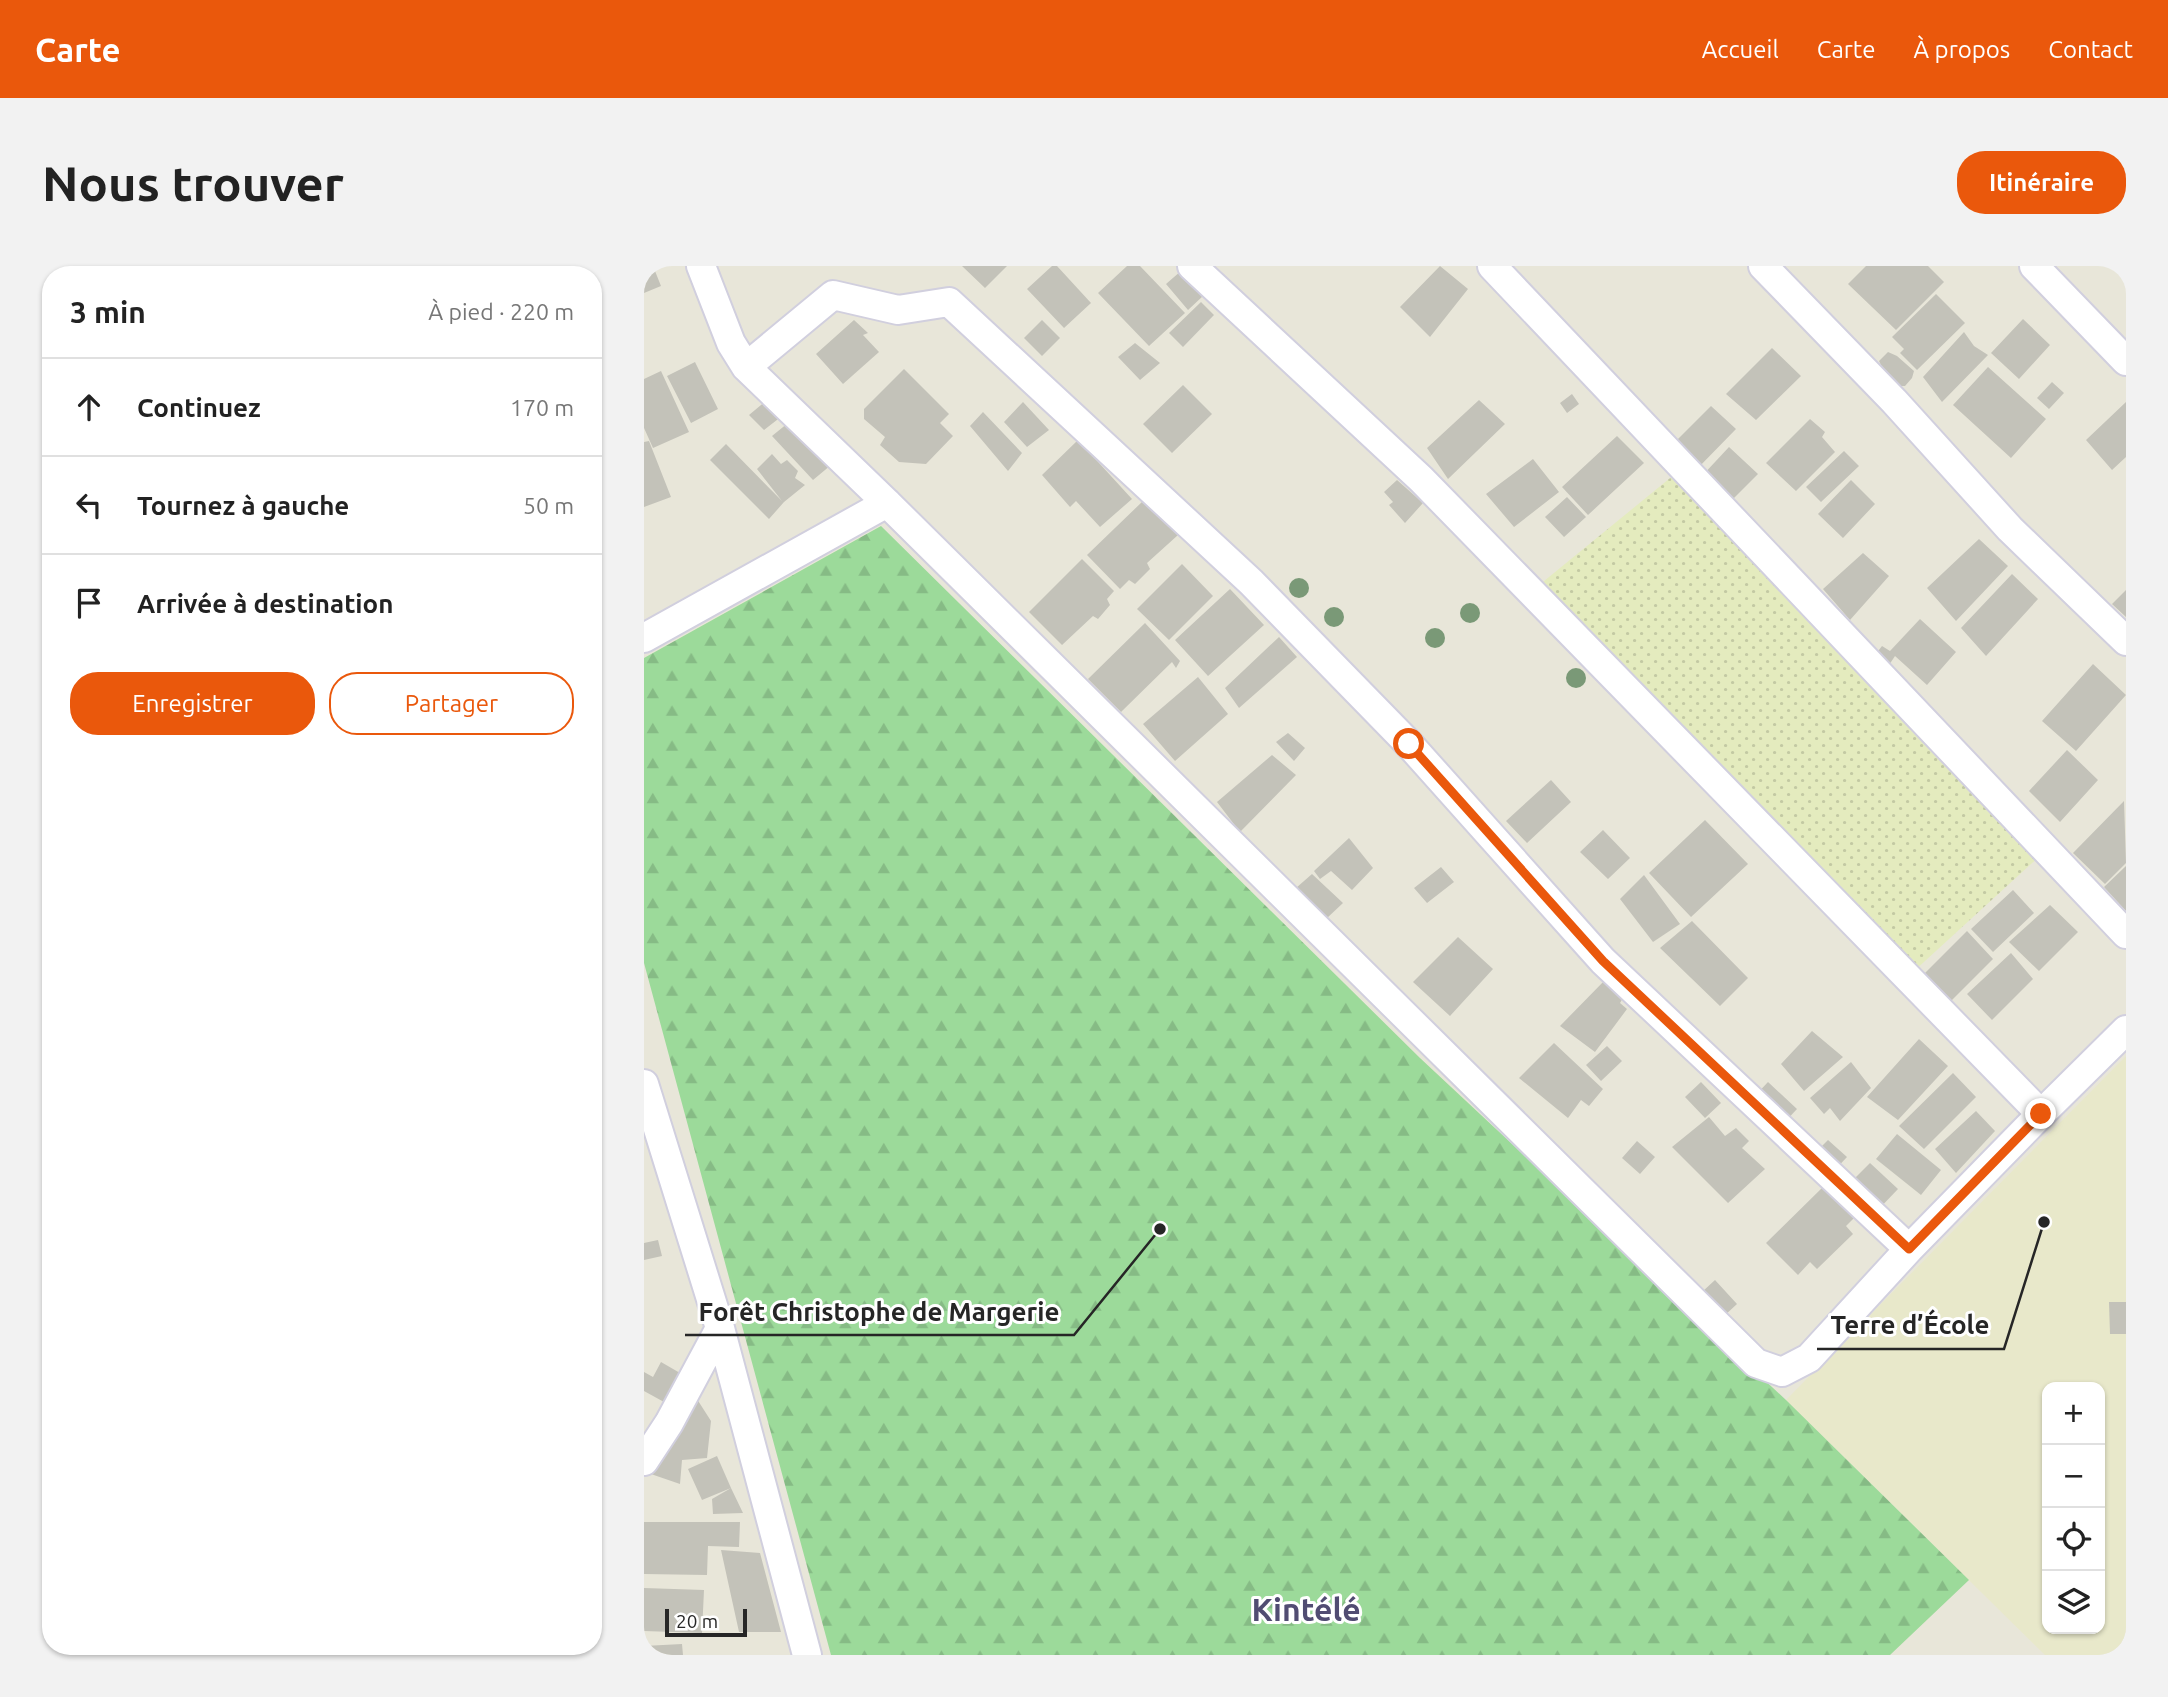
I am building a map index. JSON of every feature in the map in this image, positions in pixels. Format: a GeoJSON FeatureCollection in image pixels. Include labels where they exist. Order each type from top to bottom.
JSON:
{"type":"FeatureCollection","features":[{"type":"Feature","properties":{"kind":"street"},"geometry":{"type":"LineString","coordinates":[[701,266],[731,342],[746,367],[887,503],[1756,1363],[1782,1372],[1809,1358],[1909,1249],[2126,1030]]}},
{"type":"Feature","properties":{"kind":"street"},"geometry":{"type":"LineString","coordinates":[[1192,266],[1421,479],[2041,1114]]}},
{"type":"Feature","properties":{"kind":"street"},"geometry":{"type":"LineString","coordinates":[[1492,266],[2126,934]]}},
{"type":"Feature","properties":{"kind":"street"},"geometry":{"type":"LineString","coordinates":[[1763,266],[1894,401],[2010,529],[2126,641]]}},
{"type":"Feature","properties":{"kind":"street"},"geometry":{"type":"LineString","coordinates":[[2034,266],[2126,361]]}},
{"type":"Feature","properties":{"kind":"street"},"geometry":{"type":"LineString","coordinates":[[746,367],[833,295],[898,310],[949,302],[1251,582],[1409,744],[1603,961],[1909,1249]]}},
{"type":"Feature","properties":{"kind":"street"},"geometry":{"type":"LineString","coordinates":[[644,638],[887,503]]}},
{"type":"Feature","properties":{"kind":"street"},"geometry":{"type":"LineString","coordinates":[[644,1084],[720,1328],[807,1655]]}},
{"type":"Feature","properties":{"kind":"street"},"geometry":{"type":"LineString","coordinates":[[644,1461],[669,1423],[720,1328]]}},
{"type":"Feature","properties":{"kind":"shaded area"},"geometry":{"type":"Polygon","coordinates":[[[2126,1056],[2126,1655],[2045,1655],[1786,1400],[2126,1056]]]}},
{"type":"Feature","properties":{"kind":"green space"},"geometry":{"type":"Polygon","coordinates":[[[881,526],[1420,1058],[1786,1400],[1969,1580],[1890,1655],[831,1655],[644,963],[644,658],[881,526]]]}},
{"type":"Feature","properties":{"kind":"sand"},"geometry":{"type":"Polygon","coordinates":[[[1675,474],[2042,854],[1913,972],[1538,586],[1675,474]]]}},
{"type":"Feature","properties":{"kind":"building"},"geometry":{"type":"Polygon","coordinates":[[[644,266],[653,266],[661,286],[644,293],[644,266]]]}},
{"type":"Feature","properties":{"kind":"building"},"geometry":{"type":"Polygon","coordinates":[[[962,266],[1007,266],[985,288],[962,266]]]}},
{"type":"Feature","properties":{"kind":"building"},"geometry":{"type":"Polygon","coordinates":[[[1052,266],[1057,266],[1091,303],[1064,328],[1027,289],[1052,266]]]}},
{"type":"Feature","properties":{"kind":"building"},"geometry":{"type":"Polygon","coordinates":[[[1127,266],[1140,266],[1185,313],[1149,346],[1098,293],[1127,266]]]}},
{"type":"Feature","properties":{"kind":"building"},"geometry":{"type":"Polygon","coordinates":[[[1440,266],[1468,289],[1430,337],[1400,307],[1440,266]]]}},
{"type":"Feature","properties":{"kind":"building"},"geometry":{"type":"Polygon","coordinates":[[[1866,266],[1928,266],[1944,282],[1896,330],[1848,284],[1866,266]]]}},
{"type":"Feature","properties":{"kind":"building"},"geometry":{"type":"Polygon","coordinates":[[[1181,271],[1203,296],[1188,310],[1166,284],[1181,271]]]}},
{"type":"Feature","properties":{"kind":"building"},"geometry":{"type":"Polygon","coordinates":[[[1936,294],[1965,323],[1917,370],[1900,353],[1904,349],[1892,337],[1936,294]]]}},
{"type":"Feature","properties":{"kind":"building"},"geometry":{"type":"Polygon","coordinates":[[[1201,302],[1214,315],[1183,347],[1169,333],[1201,302]]]}},
{"type":"Feature","properties":{"kind":"building"},"geometry":{"type":"Polygon","coordinates":[[[2023,319],[2050,345],[2019,379],[1991,353],[2023,319]]]}},
{"type":"Feature","properties":{"kind":"building"},"geometry":{"type":"Polygon","coordinates":[[[854,320],[868,333],[863,335],[879,352],[843,384],[816,354],[854,320]]]}},
{"type":"Feature","properties":{"kind":"building"},"geometry":{"type":"Polygon","coordinates":[[[1042,320],[1060,338],[1042,356],[1024,338],[1042,320]]]}},
{"type":"Feature","properties":{"kind":"building"},"geometry":{"type":"Polygon","coordinates":[[[1964,332],[1974,346],[1988,355],[1942,402],[1923,377],[1964,332]]]}},
{"type":"Feature","properties":{"kind":"building"},"geometry":{"type":"Polygon","coordinates":[[[1135,343],[1160,363],[1140,380],[1118,357],[1135,343]]]}},
{"type":"Feature","properties":{"kind":"building"},"geometry":{"type":"Polygon","coordinates":[[[1772,348],[1801,376],[1756,420],[1726,394],[1772,348]]]}},
{"type":"Feature","properties":{"kind":"building"},"geometry":{"type":"Polygon","coordinates":[[[1888,352],[1914,371],[1905,386],[1899,386],[1879,361],[1888,352]]]}},
{"type":"Feature","properties":{"kind":"building"},"geometry":{"type":"Polygon","coordinates":[[[695,362],[718,409],[691,423],[667,376],[695,362]]]}},
{"type":"Feature","properties":{"kind":"building"},"geometry":{"type":"Polygon","coordinates":[[[1988,367],[2046,419],[2011,458],[1953,405],[1988,367]]]}},
{"type":"Feature","properties":{"kind":"building"},"geometry":{"type":"Polygon","coordinates":[[[904,369],[949,414],[940,423],[953,436],[926,464],[899,462],[880,445],[885,437],[864,419],[864,409],[904,369]]]}},
{"type":"Feature","properties":{"kind":"building"},"geometry":{"type":"Polygon","coordinates":[[[661,371],[689,432],[653,448],[644,428],[644,379],[661,371]]]}},
{"type":"Feature","properties":{"kind":"building"},"geometry":{"type":"Polygon","coordinates":[[[2052,382],[2064,393],[2049,409],[2037,398],[2052,382]]]}},
{"type":"Feature","properties":{"kind":"building"},"geometry":{"type":"Polygon","coordinates":[[[1183,385],[1212,414],[1172,453],[1143,424],[1183,385]]]}},
{"type":"Feature","properties":{"kind":"building"},"geometry":{"type":"Polygon","coordinates":[[[1572,394],[1579,404],[1567,413],[1560,403],[1572,394]]]}},
{"type":"Feature","properties":{"kind":"building"},"geometry":{"type":"Polygon","coordinates":[[[767,400],[782,416],[764,430],[749,415],[767,400]]]}},
{"type":"Feature","properties":{"kind":"building"},"geometry":{"type":"Polygon","coordinates":[[[1479,400],[1505,424],[1448,479],[1427,448],[1479,400]]]}},
{"type":"Feature","properties":{"kind":"building"},"geometry":{"type":"Polygon","coordinates":[[[1023,402],[1049,430],[1027,447],[1004,422],[1023,402]]]}},
{"type":"Feature","properties":{"kind":"building"},"geometry":{"type":"Polygon","coordinates":[[[2126,402],[2126,457],[2112,470],[2086,440],[2126,402]]]}},
{"type":"Feature","properties":{"kind":"building"},"geometry":{"type":"Polygon","coordinates":[[[1711,406],[1736,429],[1695,471],[1670,447],[1711,406]]]}},
{"type":"Feature","properties":{"kind":"building"},"geometry":{"type":"Polygon","coordinates":[[[983,412],[1022,453],[1008,471],[970,426],[983,412]]]}},
{"type":"Feature","properties":{"kind":"building"},"geometry":{"type":"Polygon","coordinates":[[[1810,419],[1825,432],[1822,437],[1835,452],[1796,491],[1766,463],[1810,419]]]}},
{"type":"Feature","properties":{"kind":"building"},"geometry":{"type":"Polygon","coordinates":[[[788,423],[831,465],[813,480],[772,436],[788,423]]]}},
{"type":"Feature","properties":{"kind":"building"},"geometry":{"type":"Polygon","coordinates":[[[1617,436],[1644,463],[1588,515],[1562,487],[1617,436]]]}},
{"type":"Feature","properties":{"kind":"building"},"geometry":{"type":"Polygon","coordinates":[[[1078,440],[1132,499],[1100,527],[1076,501],[1070,507],[1042,475],[1078,440]]]}},
{"type":"Feature","properties":{"kind":"building"},"geometry":{"type":"Polygon","coordinates":[[[649,441],[671,497],[644,507],[644,442],[649,441]]]}},
{"type":"Feature","properties":{"kind":"building"},"geometry":{"type":"Polygon","coordinates":[[[726,444],[782,501],[757,469],[772,454],[781,464],[787,460],[798,471],[795,478],[805,485],[769,519],[710,460],[726,444]]]}},
{"type":"Feature","properties":{"kind":"building"},"geometry":{"type":"Polygon","coordinates":[[[1729,447],[1758,474],[1729,503],[1701,477],[1729,447]]]}},
{"type":"Feature","properties":{"kind":"building"},"geometry":{"type":"Polygon","coordinates":[[[1844,451],[1859,466],[1821,502],[1806,487],[1844,451]]]}},
{"type":"Feature","properties":{"kind":"building"},"geometry":{"type":"Polygon","coordinates":[[[1533,459],[1559,492],[1514,527],[1486,494],[1533,459]]]}},
{"type":"Feature","properties":{"kind":"building"},"geometry":{"type":"Polygon","coordinates":[[[1397,480],[1423,503],[1405,523],[1389,505],[1393,502],[1384,492],[1397,480]]]}},
{"type":"Feature","properties":{"kind":"building"},"geometry":{"type":"Polygon","coordinates":[[[1851,480],[1875,504],[1843,538],[1818,514],[1851,480]]]}},
{"type":"Feature","properties":{"kind":"building"},"geometry":{"type":"Polygon","coordinates":[[[1567,497],[1586,517],[1564,537],[1545,517],[1567,497]]]}},
{"type":"Feature","properties":{"kind":"building"},"geometry":{"type":"Polygon","coordinates":[[[1143,501],[1178,535],[1147,563],[1150,569],[1135,584],[1129,580],[1120,589],[1087,555],[1143,501]]]}},
{"type":"Feature","properties":{"kind":"building"},"geometry":{"type":"Polygon","coordinates":[[[1979,539],[2008,566],[1956,621],[1927,588],[1979,539]]]}},
{"type":"Feature","properties":{"kind":"building"},"geometry":{"type":"Polygon","coordinates":[[[1863,553],[1889,576],[1850,620],[1823,589],[1863,553]]]}},
{"type":"Feature","properties":{"kind":"building"},"geometry":{"type":"Polygon","coordinates":[[[1082,559],[1114,591],[1107,599],[1110,605],[1098,619],[1093,616],[1062,645],[1029,612],[1082,559]]]}},
{"type":"Feature","properties":{"kind":"building"},"geometry":{"type":"Polygon","coordinates":[[[1182,564],[1213,596],[1169,640],[1137,609],[1182,564]]]}},
{"type":"Feature","properties":{"kind":"building"},"geometry":{"type":"Polygon","coordinates":[[[2012,574],[2038,599],[1986,656],[1961,628],[2012,574]]]}},
{"type":"Feature","properties":{"kind":"building"},"geometry":{"type":"Polygon","coordinates":[[[1230,589],[1264,625],[1208,676],[1175,640],[1230,589]]]}},
{"type":"Feature","properties":{"kind":"building"},"geometry":{"type":"Polygon","coordinates":[[[2126,590],[2126,617],[2112,604],[2126,590]]]}},
{"type":"Feature","properties":{"kind":"building"},"geometry":{"type":"Polygon","coordinates":[[[1920,619],[1956,652],[1927,685],[1895,656],[1887,668],[1872,659],[1882,646],[1890,651],[1920,619]]]}},
{"type":"Feature","properties":{"kind":"building"},"geometry":{"type":"Polygon","coordinates":[[[1145,623],[1180,661],[1176,668],[1172,662],[1121,712],[1088,679],[1145,623]]]}},
{"type":"Feature","properties":{"kind":"building"},"geometry":{"type":"Polygon","coordinates":[[[1279,637],[1297,657],[1239,708],[1225,688],[1279,637]]]}},
{"type":"Feature","properties":{"kind":"building"},"geometry":{"type":"Polygon","coordinates":[[[2093,664],[2126,695],[2076,751],[2042,721],[2093,664]]]}},
{"type":"Feature","properties":{"kind":"building"},"geometry":{"type":"Polygon","coordinates":[[[1198,677],[1228,714],[1175,761],[1143,724],[1198,677]]]}},
{"type":"Feature","properties":{"kind":"building"},"geometry":{"type":"Polygon","coordinates":[[[1288,733],[1305,748],[1294,761],[1276,742],[1288,733]]]}},
{"type":"Feature","properties":{"kind":"building"},"geometry":{"type":"Polygon","coordinates":[[[2067,750],[2098,780],[2060,822],[2029,791],[2067,750]]]}},
{"type":"Feature","properties":{"kind":"building"},"geometry":{"type":"Polygon","coordinates":[[[1272,755],[1296,775],[1240,832],[1217,802],[1272,755]]]}},
{"type":"Feature","properties":{"kind":"building"},"geometry":{"type":"Polygon","coordinates":[[[1551,780],[1571,802],[1527,843],[1506,821],[1551,780]]]}},
{"type":"Feature","properties":{"kind":"building"},"geometry":{"type":"Polygon","coordinates":[[[2124,801],[2126,863],[2105,884],[2073,853],[2124,801]]]}},
{"type":"Feature","properties":{"kind":"building"},"geometry":{"type":"Polygon","coordinates":[[[1705,820],[1748,864],[1691,917],[1649,873],[1705,820]]]}},
{"type":"Feature","properties":{"kind":"building"},"geometry":{"type":"Polygon","coordinates":[[[1603,830],[1630,858],[1608,879],[1580,852],[1603,830]]]}},
{"type":"Feature","properties":{"kind":"building"},"geometry":{"type":"Polygon","coordinates":[[[1349,838],[1373,868],[1352,890],[1331,871],[1320,879],[1314,871],[1349,838]]]}},
{"type":"Feature","properties":{"kind":"building"},"geometry":{"type":"Polygon","coordinates":[[[2126,866],[2126,911],[2104,887],[2126,866]]]}},
{"type":"Feature","properties":{"kind":"building"},"geometry":{"type":"Polygon","coordinates":[[[1441,867],[1454,882],[1427,903],[1414,888],[1441,867]]]}},
{"type":"Feature","properties":{"kind":"building"},"geometry":{"type":"Polygon","coordinates":[[[1312,874],[1343,903],[1326,919],[1296,888],[1312,874]]]}},
{"type":"Feature","properties":{"kind":"building"},"geometry":{"type":"Polygon","coordinates":[[[1644,875],[1680,924],[1653,942],[1620,899],[1644,875]]]}},
{"type":"Feature","properties":{"kind":"building"},"geometry":{"type":"Polygon","coordinates":[[[2013,890],[2034,913],[1993,952],[1971,929],[2013,890]]]}},
{"type":"Feature","properties":{"kind":"building"},"geometry":{"type":"Polygon","coordinates":[[[2050,905],[2078,932],[2039,971],[2009,942],[2050,905]]]}},
{"type":"Feature","properties":{"kind":"building"},"geometry":{"type":"Polygon","coordinates":[[[1692,921],[1748,978],[1720,1006],[1660,948],[1692,921]]]}},
{"type":"Feature","properties":{"kind":"building"},"geometry":{"type":"Polygon","coordinates":[[[1967,931],[1993,959],[1945,1007],[1917,981],[1967,931]]]}},
{"type":"Feature","properties":{"kind":"building"},"geometry":{"type":"Polygon","coordinates":[[[1458,937],[1493,969],[1450,1016],[1413,982],[1458,937]]]}},
{"type":"Feature","properties":{"kind":"building"},"geometry":{"type":"Polygon","coordinates":[[[2011,953],[2033,979],[1992,1020],[1967,994],[2011,953]]]}},
{"type":"Feature","properties":{"kind":"building"},"geometry":{"type":"Polygon","coordinates":[[[1605,980],[1624,996],[1620,1003],[1627,1009],[1595,1052],[1560,1026],[1605,980]]]}},
{"type":"Feature","properties":{"kind":"building"},"geometry":{"type":"Polygon","coordinates":[[[1812,1031],[1843,1057],[1804,1091],[1781,1064],[1812,1031]]]}},
{"type":"Feature","properties":{"kind":"building"},"geometry":{"type":"Polygon","coordinates":[[[1919,1039],[1948,1066],[1898,1120],[1867,1097],[1919,1039]]]}},
{"type":"Feature","properties":{"kind":"building"},"geometry":{"type":"Polygon","coordinates":[[[1554,1043],[1603,1089],[1589,1106],[1581,1100],[1568,1118],[1519,1078],[1554,1043]]]}},
{"type":"Feature","properties":{"kind":"building"},"geometry":{"type":"Polygon","coordinates":[[[1607,1046],[1622,1061],[1601,1081],[1586,1065],[1607,1046]]]}},
{"type":"Feature","properties":{"kind":"building"},"geometry":{"type":"Polygon","coordinates":[[[1851,1062],[1871,1088],[1840,1121],[1830,1108],[1824,1114],[1810,1098],[1851,1062]]]}},
{"type":"Feature","properties":{"kind":"building"},"geometry":{"type":"Polygon","coordinates":[[[1953,1073],[1976,1097],[1924,1149],[1899,1126],[1953,1073]]]}},
{"type":"Feature","properties":{"kind":"building"},"geometry":{"type":"Polygon","coordinates":[[[1701,1082],[1721,1103],[1705,1118],[1685,1097],[1701,1082]]]}},
{"type":"Feature","properties":{"kind":"building"},"geometry":{"type":"Polygon","coordinates":[[[1768,1082],[1797,1109],[1781,1126],[1752,1099],[1768,1082]]]}},
{"type":"Feature","properties":{"kind":"building"},"geometry":{"type":"Polygon","coordinates":[[[1976,1111],[1995,1131],[1956,1173],[1935,1149],[1976,1111]]]}},
{"type":"Feature","properties":{"kind":"building"},"geometry":{"type":"Polygon","coordinates":[[[1709,1117],[1725,1136],[1736,1128],[1749,1141],[1742,1148],[1765,1169],[1728,1203],[1672,1147],[1709,1117]]]}},
{"type":"Feature","properties":{"kind":"building"},"geometry":{"type":"Polygon","coordinates":[[[1897,1134],[1941,1170],[1921,1195],[1876,1159],[1897,1134]]]}},
{"type":"Feature","properties":{"kind":"building"},"geometry":{"type":"Polygon","coordinates":[[[1828,1140],[1847,1157],[1831,1174],[1812,1156],[1828,1140]]]}},
{"type":"Feature","properties":{"kind":"building"},"geometry":{"type":"Polygon","coordinates":[[[1637,1141],[1655,1157],[1640,1174],[1622,1158],[1637,1141]]]}},
{"type":"Feature","properties":{"kind":"building"},"geometry":{"type":"Polygon","coordinates":[[[1870,1163],[1898,1189],[1875,1213],[1847,1186],[1870,1163]]]}},
{"type":"Feature","properties":{"kind":"building"},"geometry":{"type":"Polygon","coordinates":[[[1824,1186],[1855,1217],[1846,1226],[1853,1234],[1817,1269],[1810,1262],[1798,1275],[1766,1243],[1824,1186]]]}},
{"type":"Feature","properties":{"kind":"building"},"geometry":{"type":"Polygon","coordinates":[[[658,1240],[662,1256],[644,1260],[644,1243],[658,1240]]]}},
{"type":"Feature","properties":{"kind":"building"},"geometry":{"type":"Polygon","coordinates":[[[1715,1280],[1737,1304],[1724,1316],[1702,1292],[1715,1280]]]}},
{"type":"Feature","properties":{"kind":"building"},"geometry":{"type":"Polygon","coordinates":[[[2109,1302],[2126,1302],[2126,1334],[2110,1334],[2109,1302]]]}},
{"type":"Feature","properties":{"kind":"building"},"geometry":{"type":"Polygon","coordinates":[[[661,1362],[680,1373],[664,1402],[644,1391],[644,1372],[653,1377],[661,1362]]]}},
{"type":"Feature","properties":{"kind":"building"},"geometry":{"type":"Polygon","coordinates":[[[695,1396],[711,1421],[707,1458],[682,1460],[680,1484],[648,1473],[695,1396]]]}},
{"type":"Feature","properties":{"kind":"building"},"geometry":{"type":"Polygon","coordinates":[[[717,1456],[731,1488],[702,1500],[688,1469],[717,1456]]]}},
{"type":"Feature","properties":{"kind":"building"},"geometry":{"type":"Polygon","coordinates":[[[731,1488],[743,1513],[713,1514],[712,1499],[731,1488]]]}},
{"type":"Feature","properties":{"kind":"building"},"geometry":{"type":"Polygon","coordinates":[[[644,1522],[740,1522],[739,1547],[708,1546],[707,1575],[644,1574],[644,1522]]]}},
{"type":"Feature","properties":{"kind":"building"},"geometry":{"type":"Polygon","coordinates":[[[721,1550],[760,1553],[781,1632],[739,1632],[721,1550]]]}},
{"type":"Feature","properties":{"kind":"building"},"geometry":{"type":"Polygon","coordinates":[[[644,1588],[704,1590],[702,1633],[644,1631],[644,1588]]]}},
{"type":"Feature","properties":{"kind":"building"},"geometry":{"type":"Polygon","coordinates":[[[682,1644],[683,1655],[644,1655],[644,1646],[682,1644]]]}},
{"type":"Feature","properties":{"kind":"place","name":"Terre d’École"},"geometry":{"type":"Point","coordinates":[2044,1222]}},
{"type":"Feature","properties":{"kind":"place","name":"Forêt Christophe de Margerie"},"geometry":{"type":"Point","coordinates":[1160,1229]}},
{"type":"Feature","properties":{"kind":"district","name":"Kintélé"},"geometry":{"type":"Point","coordinates":[1306,1609]}},
{"type":"Feature","properties":{"kind":"route"},"geometry":{"type":"LineString","coordinates":[[1409,744],[1603,961],[1909,1249],[2041,1114]]}}]}
